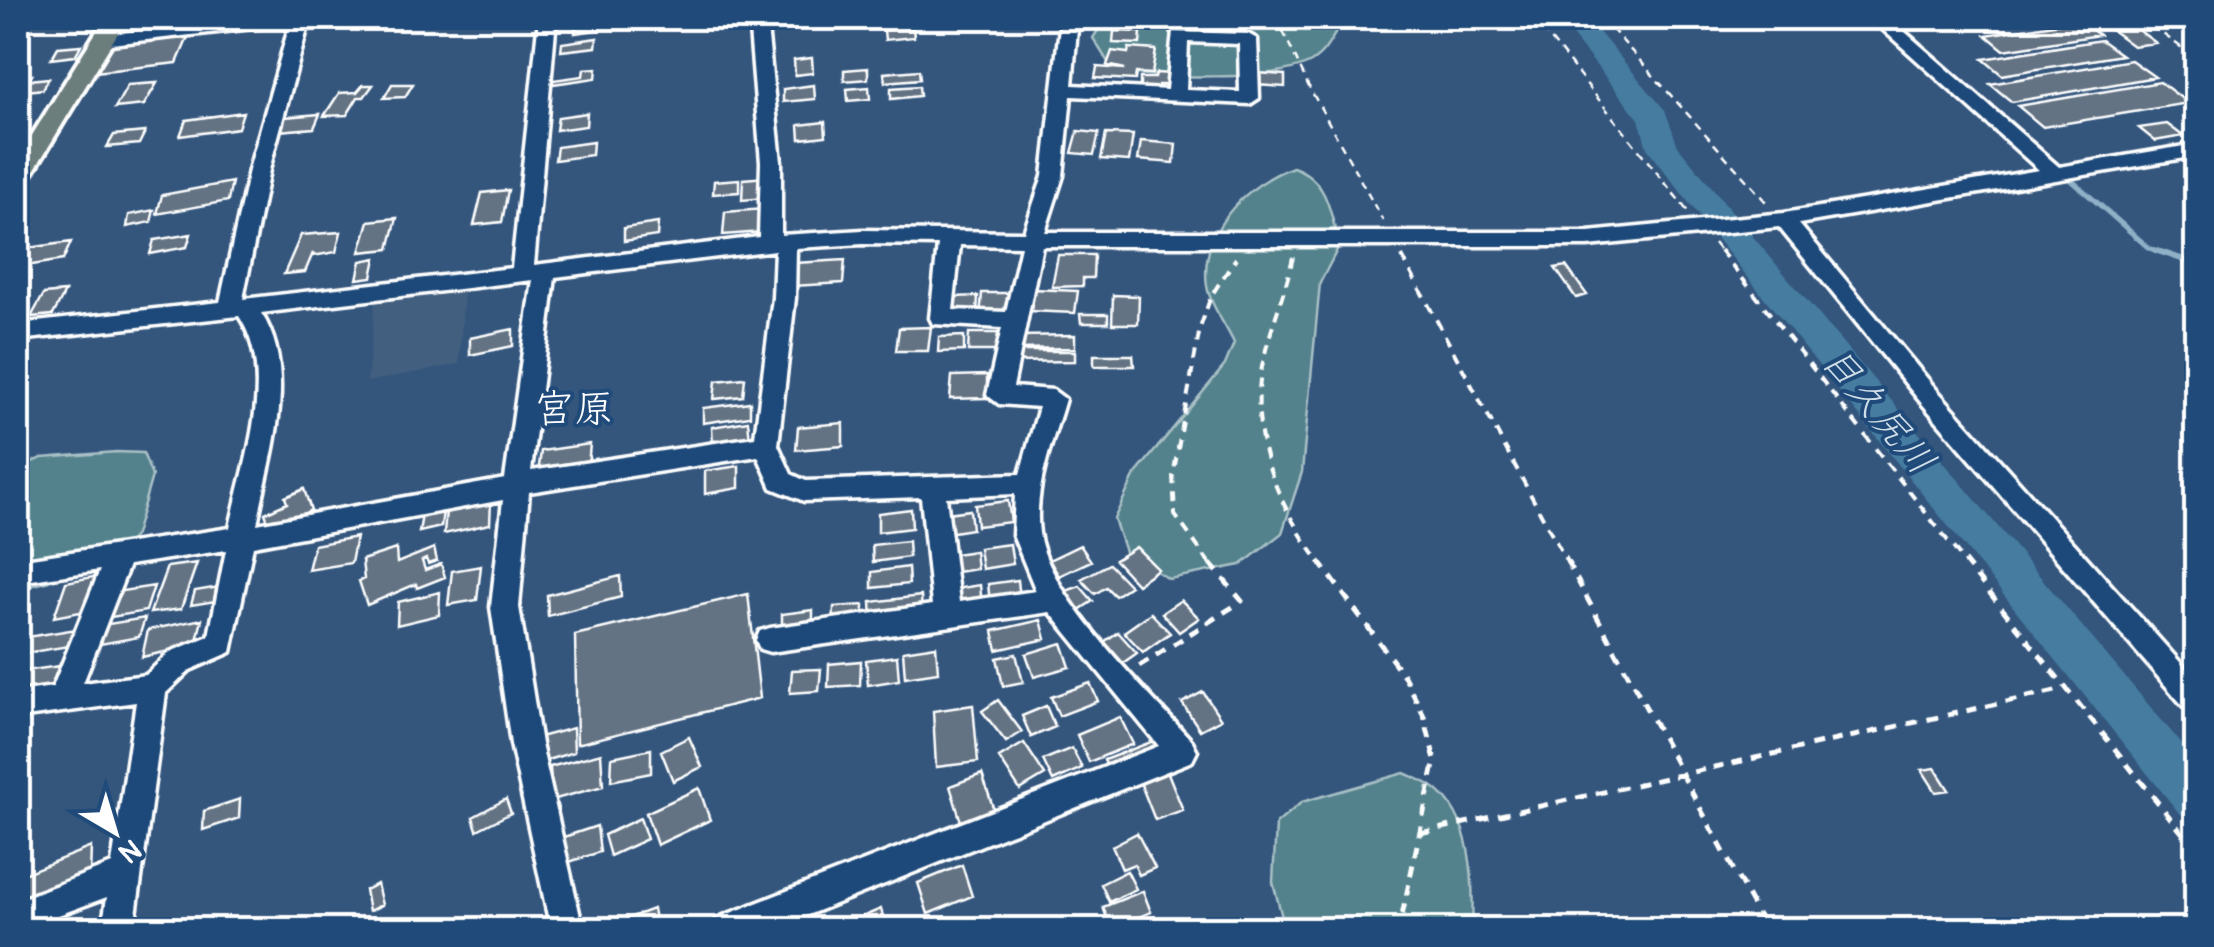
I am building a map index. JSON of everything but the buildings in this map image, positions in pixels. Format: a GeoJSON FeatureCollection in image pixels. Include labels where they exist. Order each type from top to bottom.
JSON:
{"type":"FeatureCollection","features":[{"type":"Feature","properties":{"kind":"main road"},"geometry":{"type":"LineString","coordinates":[[18,177],[116,18]]}},
{"type":"Feature","properties":{"kind":"street"},"geometry":{"type":"LineString","coordinates":[[102,40],[300,18],[259,170],[238,308]]}},
{"type":"Feature","properties":{"kind":"street"},"geometry":{"type":"LineString","coordinates":[[548,18],[520,485],[508,556],[505,606],[526,744],[567,930]]}},
{"type":"Feature","properties":{"kind":"street"},"geometry":{"type":"LineString","coordinates":[[757,18],[784,298],[773,363],[766,445],[780,481],[804,491],[1031,484]]}},
{"type":"Feature","properties":{"kind":"street"},"geometry":{"type":"LineString","coordinates":[[728,930],[1182,750],[1040,578],[1026,533],[1031,484],[1053,400],[999,395],[1032,238],[1053,176],[1069,18]]}},
{"type":"Feature","properties":{"kind":"street"},"geometry":{"type":"LineString","coordinates":[[1879,18],[2054,173]]}},
{"type":"Feature","properties":{"kind":"street"},"geometry":{"type":"LineString","coordinates":[[1062,90],[1176,96],[1250,98],[1248,39],[1179,36],[1176,96]]}},
{"type":"Feature","properties":{"kind":"street"},"geometry":{"type":"LineString","coordinates":[[18,332],[778,242],[950,236],[1247,242],[1588,238],[1706,229],[2196,150]]}},
{"type":"Feature","properties":{"kind":"street"},"geometry":{"type":"LineString","coordinates":[[1779,220],[2196,700]]}},
{"type":"Feature","properties":{"kind":"street"},"geometry":{"type":"LineString","coordinates":[[950,236],[941,318],[1015,320]]}},
{"type":"Feature","properties":{"kind":"street"},"geometry":{"type":"LineString","coordinates":[[18,705],[152,687],[180,662],[221,643],[266,408],[268,352],[261,331],[238,308]]}},
{"type":"Feature","properties":{"kind":"street"},"geometry":{"type":"LineString","coordinates":[[18,571],[244,537],[520,485],[766,445]]}},
{"type":"Feature","properties":{"kind":"street"},"geometry":{"type":"LineString","coordinates":[[932,487],[947,617]]}},
{"type":"Feature","properties":{"kind":"street"},"geometry":{"type":"LineString","coordinates":[[64,698],[119,556]]}},
{"type":"Feature","properties":{"kind":"street"},"geometry":{"type":"LineString","coordinates":[[770,640],[1055,600]]}},
{"type":"Feature","properties":{"kind":"street"},"geometry":{"type":"LineString","coordinates":[[118,930],[152,687]]}},
{"type":"Feature","properties":{"kind":"street"},"geometry":{"type":"LineString","coordinates":[[18,916],[123,875]]}},
{"type":"Feature","properties":{"kind":"path"},"geometry":{"type":"LineString","coordinates":[[1277,18],[1308,84],[1766,930]]}},
{"type":"Feature","properties":{"kind":"path"},"geometry":{"type":"LineString","coordinates":[[1534,18],[1706,229],[2064,690],[2196,850]]}},
{"type":"Feature","properties":{"kind":"path"},"geometry":{"type":"LineString","coordinates":[[1602,18],[1779,220]]}},
{"type":"Feature","properties":{"kind":"path"},"geometry":{"type":"LineString","coordinates":[[2141,18],[2196,58]]}},
{"type":"Feature","properties":{"kind":"path"},"geometry":{"type":"LineString","coordinates":[[1120,678],[1242,601],[1176,516],[1171,492],[1184,400],[1204,314],[1217,282],[1247,242]]}},
{"type":"Feature","properties":{"kind":"path"},"geometry":{"type":"LineString","coordinates":[[1289,242],[1293,260],[1258,376],[1260,431],[1270,470],[1318,564],[1408,684],[1432,733],[1435,760],[1399,930]]}},
{"type":"Feature","properties":{"kind":"path"},"geometry":{"type":"LineString","coordinates":[[1420,832],[2064,690]]}},
{"type":"Feature","properties":{"kind":"shaded area"},"geometry":{"type":"Polygon","coordinates":[[[464,290],[459,364],[367,382],[375,302],[464,290]]]}},
{"type":"Feature","properties":{"kind":"green space"},"geometry":{"type":"Polygon","coordinates":[[[1333,18],[1336,32],[1319,56],[1294,68],[1244,75],[1158,75],[1114,72],[1093,38],[1104,21],[1333,18]]]}},
{"type":"Feature","properties":{"kind":"green space"},"geometry":{"type":"Polygon","coordinates":[[[1293,167],[1321,189],[1339,246],[1320,283],[1302,472],[1282,533],[1241,565],[1169,579],[1125,552],[1114,519],[1135,475],[1225,365],[1234,343],[1207,286],[1206,266],[1218,229],[1243,198],[1293,167]]]}},
{"type":"Feature","properties":{"kind":"green space"},"geometry":{"type":"Polygon","coordinates":[[[143,453],[152,476],[135,535],[120,552],[18,589],[18,467],[42,458],[143,453]]]}},
{"type":"Feature","properties":{"kind":"green space"},"geometry":{"type":"Polygon","coordinates":[[[1404,773],[1433,787],[1457,815],[1469,852],[1472,929],[1285,929],[1273,882],[1276,824],[1302,802],[1404,773]]]}},
{"type":"Feature","properties":{"kind":"waterway","name":"目久尻川"},"geometry":{"type":"LineString","coordinates":[[1572,18],[1654,117],[1663,148],[1721,221],[2196,797]]}},
{"type":"Feature","properties":{"kind":"waterway"},"geometry":{"type":"LineString","coordinates":[[2069,178],[2149,248],[2163,253]]}},
{"type":"Feature","properties":{"kind":"waterway"},"geometry":{"type":"LineString","coordinates":[[2155,250],[2196,264]]}},
{"type":"Feature","properties":{"kind":"district","name":"宮原"},"geometry":{"type":"Point","coordinates":[574,409]}}]}
